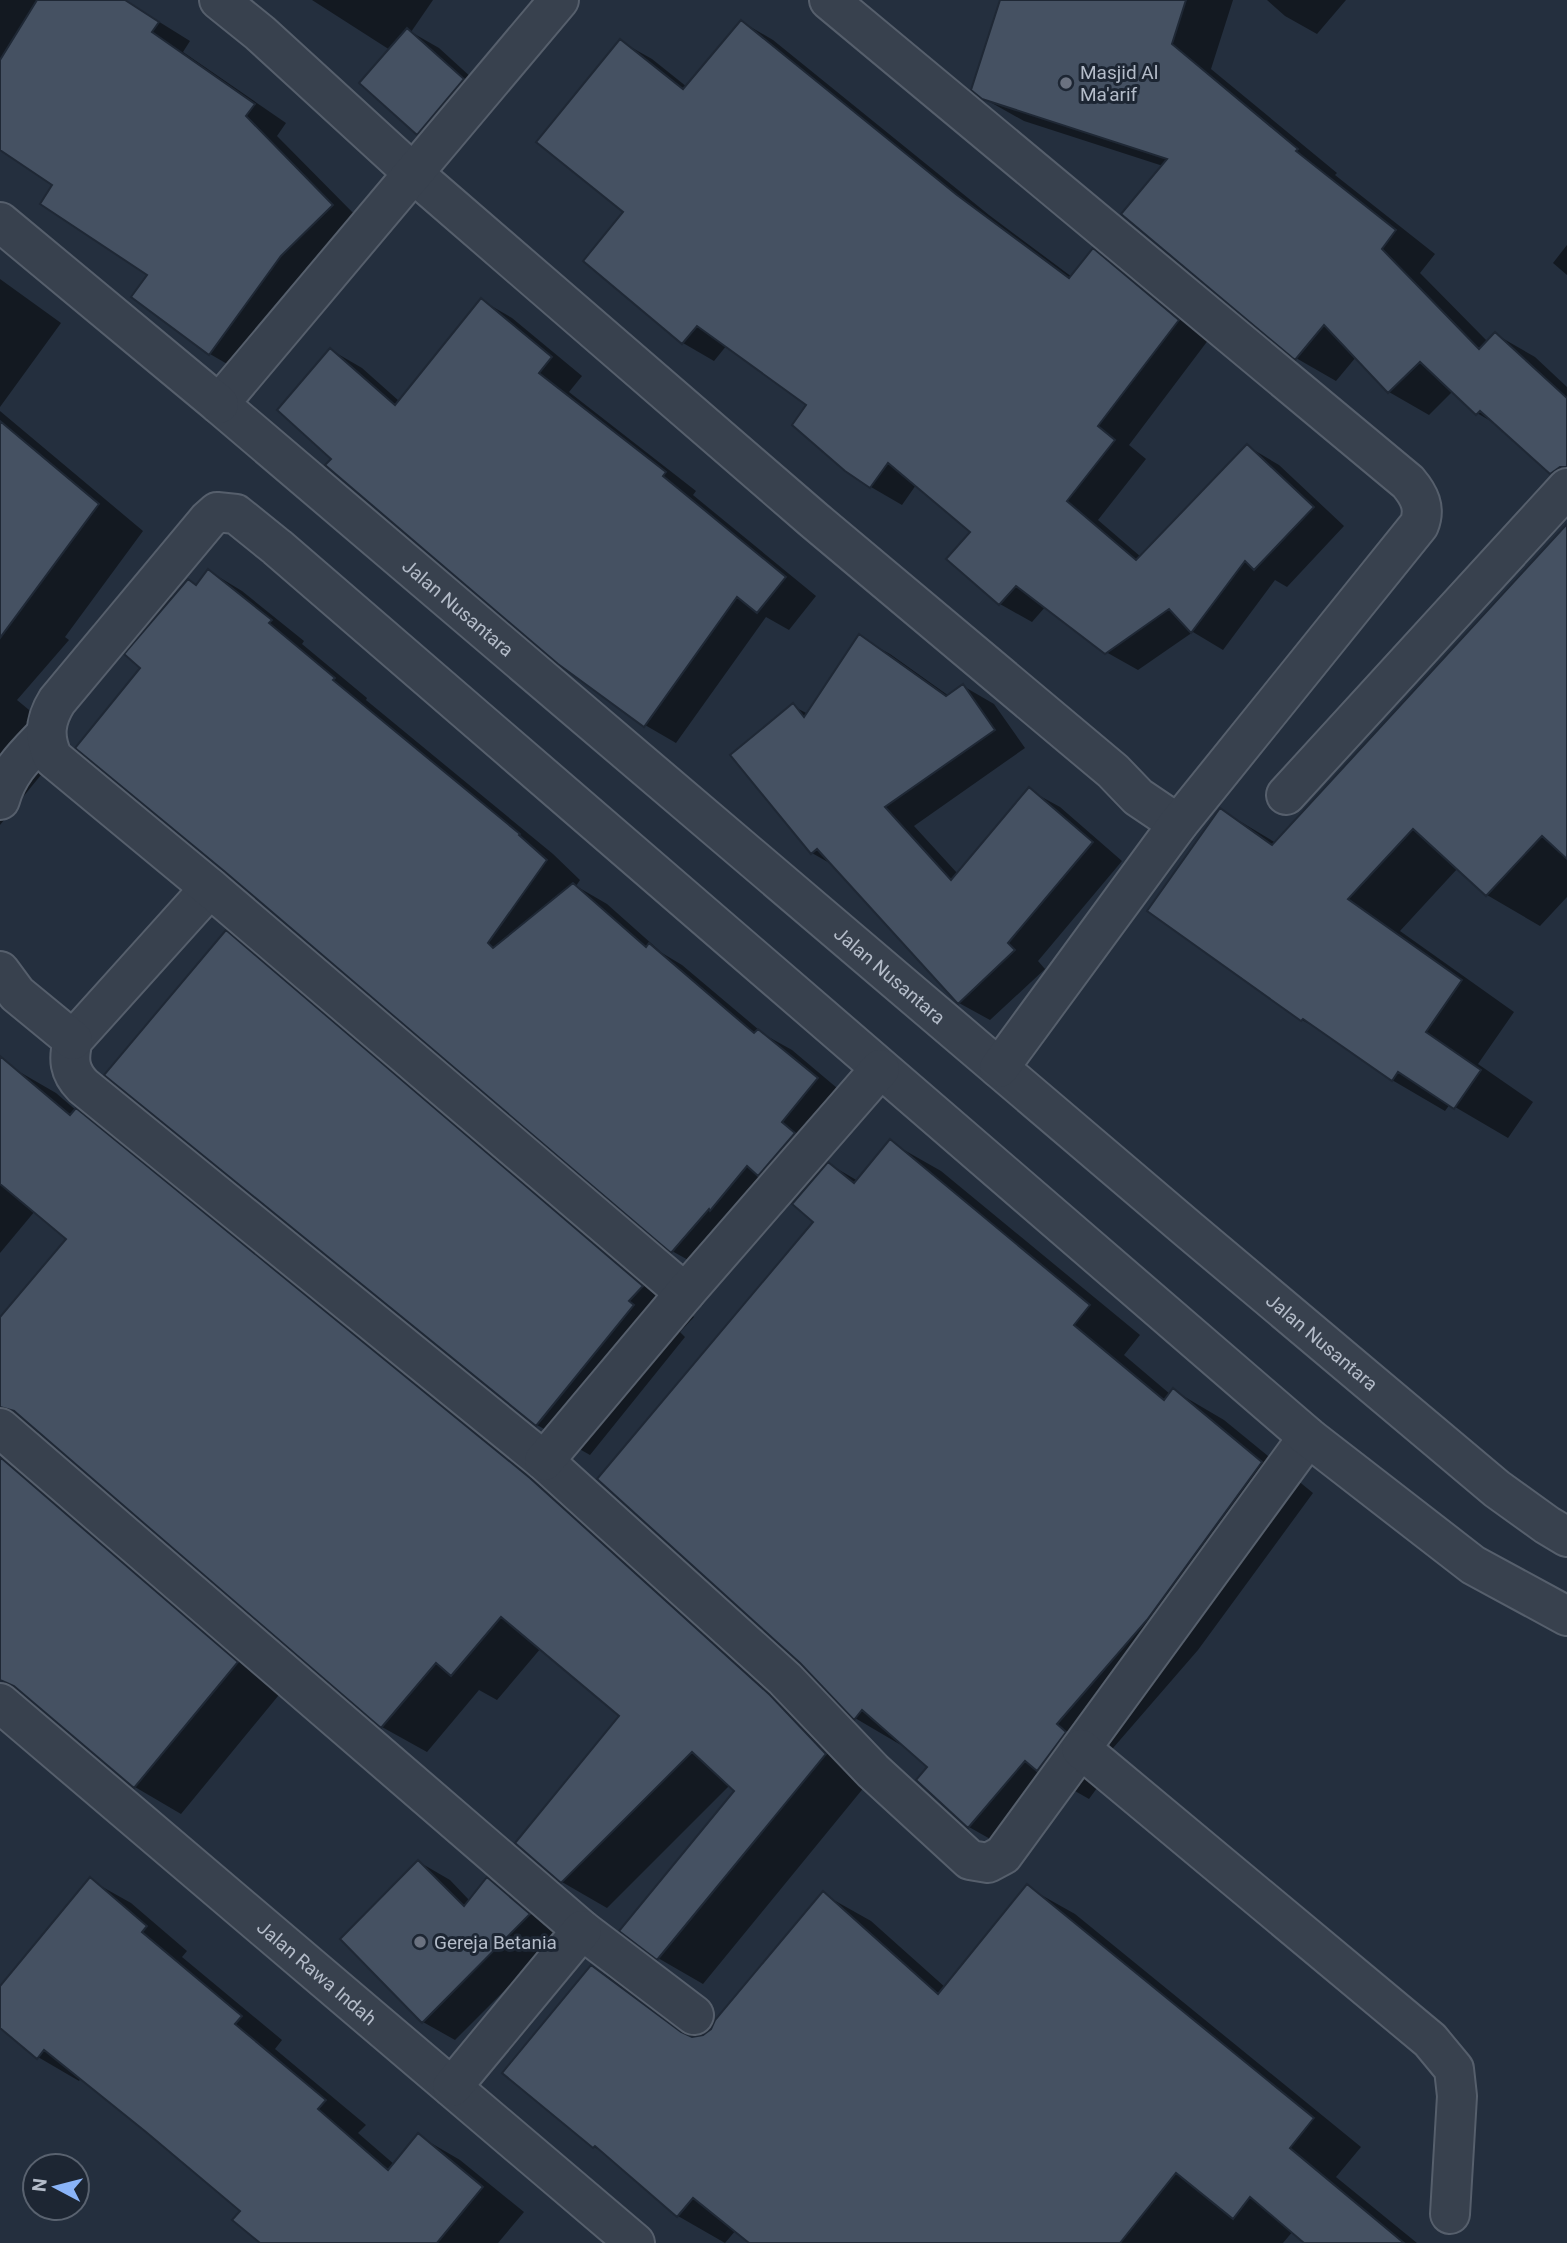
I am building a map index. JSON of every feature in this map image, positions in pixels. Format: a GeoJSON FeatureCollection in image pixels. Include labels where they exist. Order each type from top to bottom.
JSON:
{"type":"FeatureCollection","features":[{"type":"Feature","properties":{"kind":"street"},"geometry":{"type":"LineString","coordinates":[[219,0],[260,33],[414,174],[804,511],[1113,771],[1138,797],[1178,824]]}},
{"type":"Feature","properties":{"kind":"street"},"geometry":{"type":"LineString","coordinates":[[219,404],[559,0]]}},
{"type":"Feature","properties":{"kind":"street"},"geometry":{"type":"LineString","coordinates":[[849,6],[1408,482],[1417,493],[1423,516],[1419,525],[1178,824],[999,1068]]}},
{"type":"Feature","properties":{"kind":"street","name":"Jalan Nusantara"},"geometry":{"type":"LineString","coordinates":[[0,222],[219,404],[1497,1489],[1567,1537]]}},
{"type":"Feature","properties":{"kind":"street"},"geometry":{"type":"LineString","coordinates":[[1286,795],[1567,488]]}},
{"type":"Feature","properties":{"kind":"street"},"geometry":{"type":"LineString","coordinates":[[685,1293],[210,888],[53,758],[46,734],[50,712],[57,701],[217,512],[236,514],[288,556],[1308,1437],[1473,1565],[1567,1616]]}},
{"type":"Feature","properties":{"kind":"street"},"geometry":{"type":"LineString","coordinates":[[0,800],[5,782],[15,767],[46,734]]}},
{"type":"Feature","properties":{"kind":"street"},"geometry":{"type":"LineString","coordinates":[[210,888],[73,1040],[69,1052],[72,1076],[544,1461],[785,1679],[873,1771],[970,1860],[988,1863],[1003,1854],[1308,1437]]}},
{"type":"Feature","properties":{"kind":"street"},"geometry":{"type":"LineString","coordinates":[[0,971],[17,994],[73,1040]]}},
{"type":"Feature","properties":{"kind":"street"},"geometry":{"type":"LineString","coordinates":[[544,1461],[685,1293],[880,1069]]}},
{"type":"Feature","properties":{"kind":"street"},"geometry":{"type":"LineString","coordinates":[[0,1428],[582,1930],[694,2015]]}},
{"type":"Feature","properties":{"kind":"street","name":"Jalan Rawa Indah"},"geometry":{"type":"LineString","coordinates":[[0,1703],[635,2243]]}},
{"type":"Feature","properties":{"kind":"street"},"geometry":{"type":"LineString","coordinates":[[1081,1749],[1430,2040],[1454,2069],[1457,2096],[1450,2214]]}},
{"type":"Feature","properties":{"kind":"street"},"geometry":{"type":"LineString","coordinates":[[452,2087],[582,1930]]}},
{"type":"Feature","properties":{"kind":"building"},"geometry":{"type":"Polygon","coordinates":[[[37,0],[125,0],[159,22],[152,32],[255,104],[246,116],[333,205],[281,256],[209,355],[131,297],[147,275],[40,204],[52,185],[0,150],[0,60],[37,0]]]}},
{"type":"Feature","properties":{"kind":"building"},"geometry":{"type":"Polygon","coordinates":[[[1000,0],[1186,0],[1172,44],[1298,149],[1296,151],[1396,230],[1382,249],[1479,349],[1495,332],[1567,398],[1567,467],[1560,467],[1550,474],[1480,411],[1476,415],[1420,362],[1388,393],[1324,325],[1295,360],[1121,214],[1167,159],[982,99],[971,90],[1000,0]]]}},
{"type":"Feature","properties":{"kind":"building"},"geometry":{"type":"Polygon","coordinates":[[[741,20],[957,195],[1069,278],[1093,248],[1179,320],[1098,426],[1115,440],[1067,501],[1136,560],[1247,444],[1314,507],[1254,570],[1245,561],[1191,633],[1169,609],[1105,654],[1016,586],[999,605],[946,559],[970,532],[888,463],[870,488],[845,471],[792,425],[806,405],[697,326],[682,344],[583,261],[623,212],[536,142],[620,39],[683,89],[741,20]]]}},
{"type":"Feature","properties":{"kind":"building"},"geometry":{"type":"Polygon","coordinates":[[[407,28],[464,79],[417,135],[359,83],[407,28]]]}},
{"type":"Feature","properties":{"kind":"building"},"geometry":{"type":"Polygon","coordinates":[[[481,298],[552,357],[539,373],[666,472],[663,476],[786,577],[757,613],[737,597],[644,727],[558,664],[325,465],[331,459],[277,410],[330,348],[395,405],[481,298]]]}},
{"type":"Feature","properties":{"kind":"building"},"geometry":{"type":"Polygon","coordinates":[[[0,421],[99,504],[0,638],[0,421]]]}},
{"type":"Feature","properties":{"kind":"building"},"geometry":{"type":"Polygon","coordinates":[[[1567,524],[1567,859],[1542,836],[1486,896],[1413,829],[1348,899],[1462,980],[1426,1032],[1481,1070],[1454,1109],[1398,1072],[1392,1081],[1303,1019],[1301,1021],[1147,911],[1220,808],[1272,845],[1567,524]]]}},
{"type":"Feature","properties":{"kind":"building"},"geometry":{"type":"Polygon","coordinates":[[[208,569],[272,620],[269,623],[335,678],[333,680],[520,834],[547,860],[488,943],[493,948],[573,883],[646,947],[649,943],[754,1033],[758,1029],[818,1078],[782,1122],[795,1133],[758,1176],[747,1166],[671,1253],[224,871],[75,748],[140,668],[124,654],[188,579],[196,585],[208,569]]]}},
{"type":"Feature","properties":{"kind":"building"},"geometry":{"type":"Polygon","coordinates":[[[859,634],[946,696],[963,684],[995,730],[885,807],[951,880],[1029,787],[1093,842],[1008,943],[1015,950],[958,1004],[817,849],[811,854],[730,755],[793,703],[804,717],[859,634]]]}},
{"type":"Feature","properties":{"kind":"building"},"geometry":{"type":"Polygon","coordinates":[[[226,930],[643,1286],[629,1301],[634,1305],[536,1426],[104,1075],[226,930]]]}},
{"type":"Feature","properties":{"kind":"building"},"geometry":{"type":"Polygon","coordinates":[[[0,1056],[70,1115],[76,1108],[530,1478],[770,1695],[826,1754],[657,1960],[619,1931],[734,1791],[692,1752],[561,1883],[515,1843],[619,1716],[501,1617],[451,1676],[436,1663],[381,1728],[14,1411],[0,1407],[0,1317],[66,1239],[0,1184],[0,1056]]]}},
{"type":"Feature","properties":{"kind":"building"},"geometry":{"type":"Polygon","coordinates":[[[890,1139],[1090,1305],[1074,1325],[1164,1400],[1173,1388],[1262,1462],[1147,1620],[1057,1724],[1066,1732],[1037,1771],[1025,1761],[968,1828],[916,1780],[927,1767],[862,1710],[854,1720],[800,1663],[597,1479],[813,1222],[792,1204],[828,1162],[854,1183],[890,1139]]]}},
{"type":"Feature","properties":{"kind":"building"},"geometry":{"type":"Polygon","coordinates":[[[0,1457],[238,1662],[134,1788],[14,1686],[0,1680],[0,1457]]]}},
{"type":"Feature","properties":{"kind":"building","name":"Gereja Betania"},"geometry":{"type":"Polygon","coordinates":[[[418,1860],[464,1906],[487,1877],[530,1914],[422,2023],[340,1939],[418,1860]]]}},
{"type":"Feature","properties":{"kind":"building"},"geometry":{"type":"Polygon","coordinates":[[[90,1877],[147,1926],[142,1932],[242,2016],[235,2024],[326,2100],[318,2109],[388,2170],[418,2133],[483,2187],[437,2243],[260,2243],[232,2220],[240,2211],[146,2132],[44,2050],[37,2059],[0,2028],[0,1986],[90,1877]]]}},
{"type":"Feature","properties":{"kind":"building"},"geometry":{"type":"Polygon","coordinates":[[[1027,1884],[1314,2118],[1290,2148],[1404,2243],[1304,2243],[1250,2197],[1233,2219],[1176,2173],[1120,2243],[749,2243],[693,2198],[677,2217],[595,2146],[593,2148],[502,2073],[591,1965],[681,2032],[692,2037],[703,2035],[711,2029],[715,2020],[823,1891],[938,1994],[1027,1884]]]}},
{"type":"Feature","properties":{"kind":"place","name":"Masjid Al Ma'arif"},"geometry":{"type":"Point","coordinates":[1066,83]}},
{"type":"Feature","properties":{"kind":"place","name":"Gereja Betania"},"geometry":{"type":"Point","coordinates":[420,1942]}}]}
